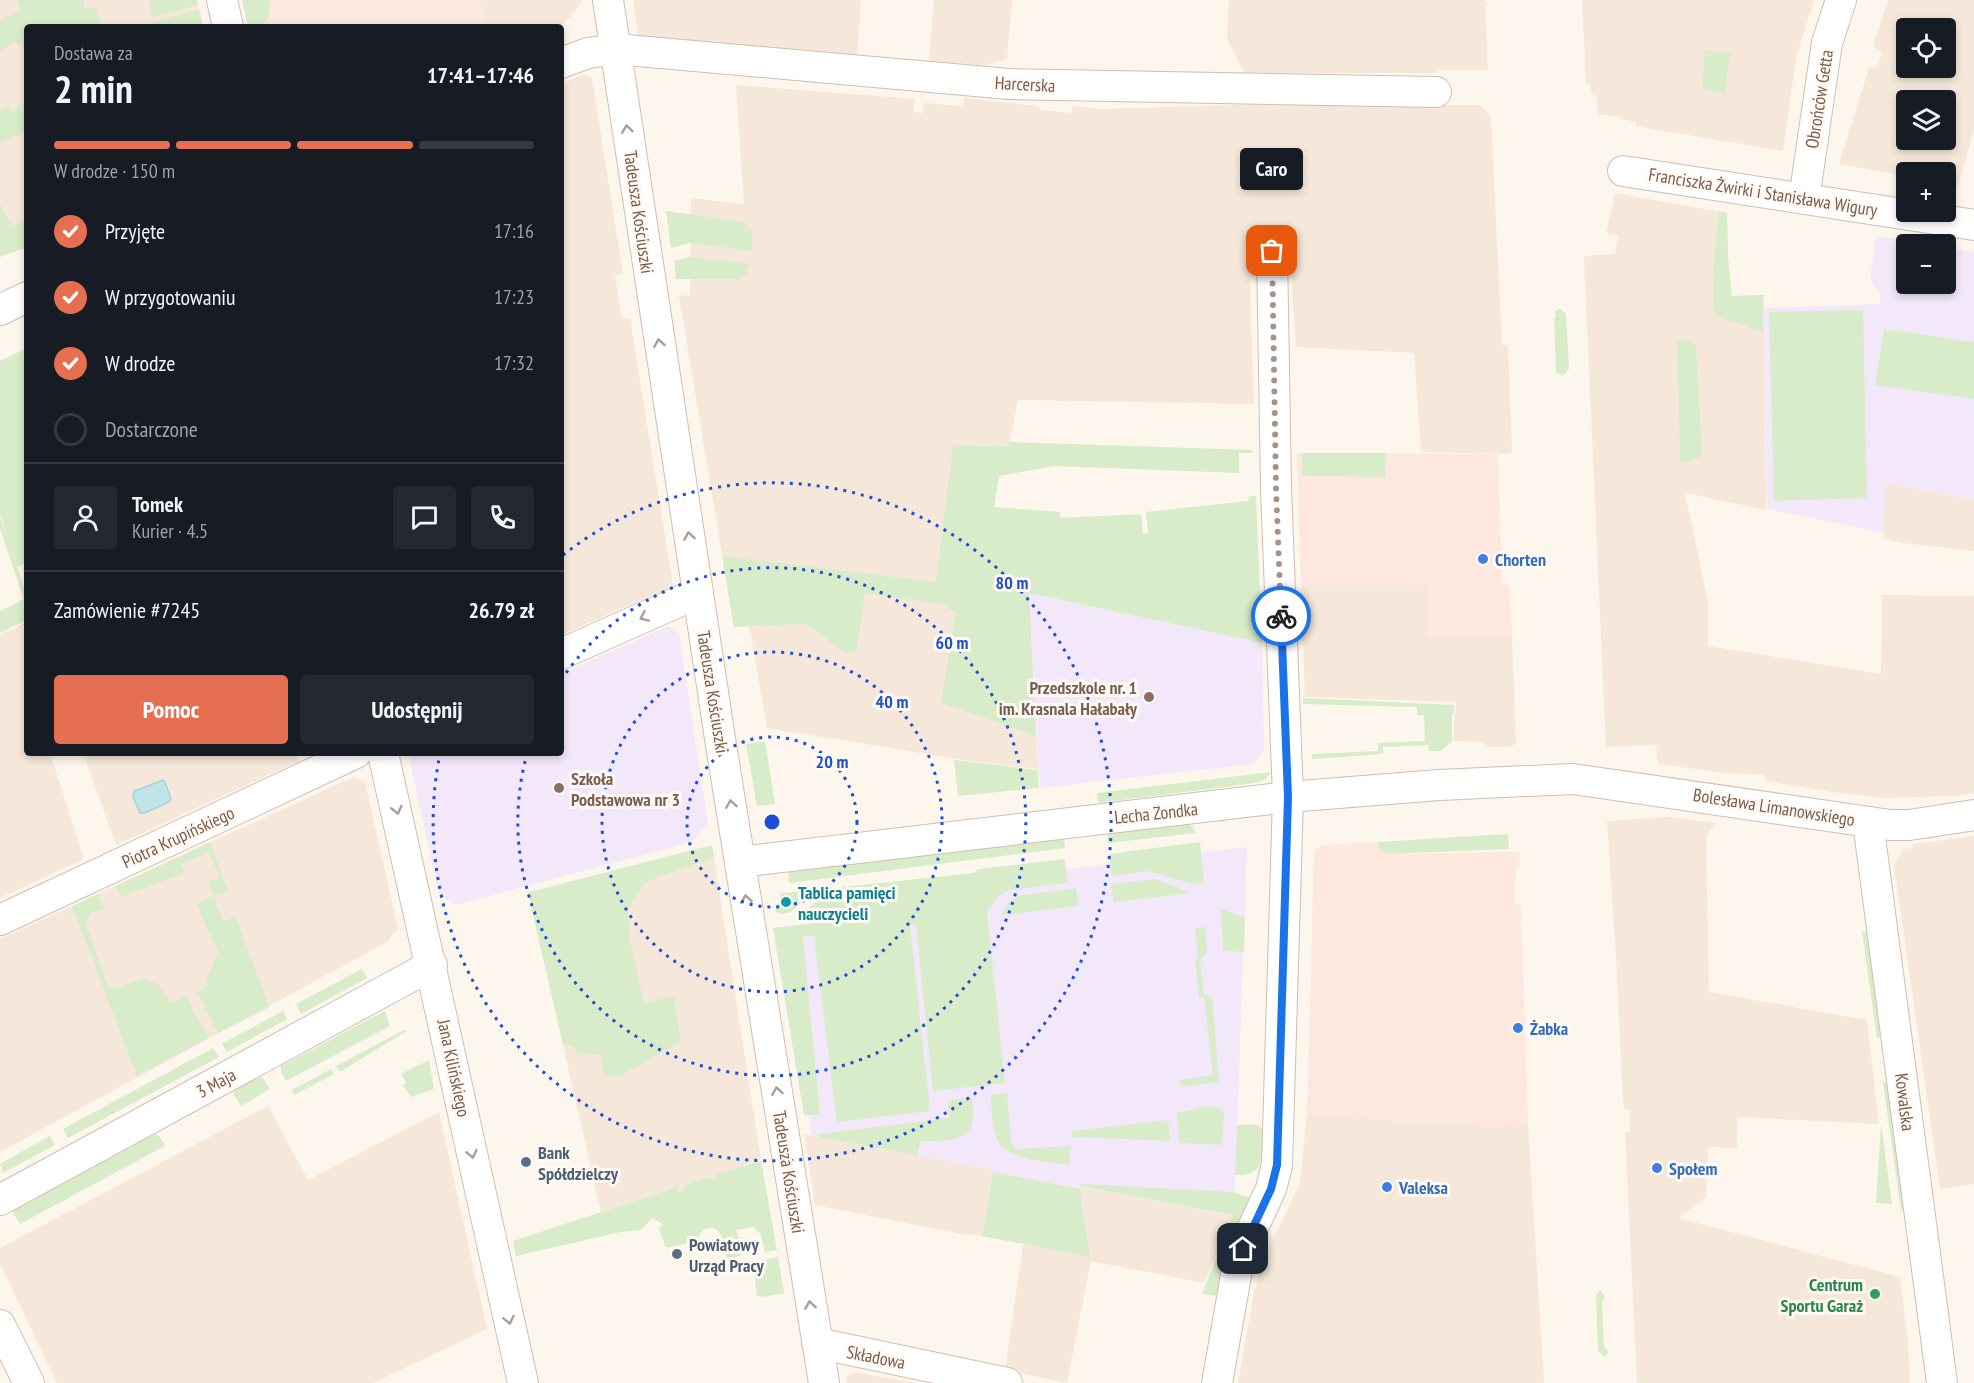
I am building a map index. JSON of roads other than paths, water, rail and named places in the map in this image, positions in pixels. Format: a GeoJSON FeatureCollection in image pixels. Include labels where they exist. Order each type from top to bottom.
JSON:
{"type":"FeatureCollection","features":[{"type":"Feature","properties":{"kind":"street"},"geometry":{"type":"LineString","coordinates":[[222,0],[227,24]]}},
{"type":"Feature","properties":{"kind":"street","name":"Tadeusza Kościuszki"},"geometry":{"type":"LineString","coordinates":[[608,0],[740,862],[824,1383]]}},
{"type":"Feature","properties":{"kind":"street","name":"Obrońców Getta"},"geometry":{"type":"LineString","coordinates":[[1804,199],[1827,43],[1840,0]]}},
{"type":"Feature","properties":{"kind":"street","name":"Harcerska"},"geometry":{"type":"LineString","coordinates":[[564,62],[588,53],[615,49],[1009,84],[1436,92]]}},
{"type":"Feature","properties":{"kind":"street","name":"Franciszka Żwirki i Stanisława Wigury"},"geometry":{"type":"LineString","coordinates":[[1623,171],[1974,225]]}},
{"type":"Feature","properties":{"kind":"street"},"geometry":{"type":"LineString","coordinates":[[1217,1383],[1236,1270],[1243,1249],[1271,1189],[1277,1165],[1288,797],[1276,488],[1272,251]]}},
{"type":"Feature","properties":{"kind":"street"},"geometry":{"type":"LineString","coordinates":[[0,310],[24,298]]}},
{"type":"Feature","properties":{"kind":"street"},"geometry":{"type":"LineString","coordinates":[[564,653],[698,593]]}},
{"type":"Feature","properties":{"kind":"street","name":"Piotra Krupińskiego"},"geometry":{"type":"LineString","coordinates":[[0,920],[350,756]]}},
{"type":"Feature","properties":{"kind":"street","name":"Jana Kilińskiego"},"geometry":{"type":"LineString","coordinates":[[384,756],[432,965],[523,1383]]}},
{"type":"Feature","properties":{"kind":"street","name":"Lecha Zondka"},"geometry":{"type":"LineString","coordinates":[[740,862],[1288,797],[1439,785],[1573,779]]}},
{"type":"Feature","properties":{"kind":"street","name":"Bolesława Limanowskiego"},"geometry":{"type":"LineString","coordinates":[[1573,779],[1868,822],[1909,825],[1974,815]]}},
{"type":"Feature","properties":{"kind":"street","name":"Kowalska"},"geometry":{"type":"LineString","coordinates":[[1868,822],[1942,1383]]}},
{"type":"Feature","properties":{"kind":"street","name":"3 Maja"},"geometry":{"type":"LineString","coordinates":[[0,1200],[432,965]]}},
{"type":"Feature","properties":{"kind":"street"},"geometry":{"type":"LineString","coordinates":[[0,1325],[28,1383]]}},
{"type":"Feature","properties":{"kind":"street","name":"Składowa"},"geometry":{"type":"LineString","coordinates":[[817,1343],[1007,1383]]}},
{"type":"Feature","properties":{"kind":"water"},"geometry":{"type":"Polygon","coordinates":[[[163,780],[171,799],[169,802],[140,813],[133,797],[134,791],[163,780]]]}},
{"type":"Feature","properties":{"kind":"place","name":"Caro"},"geometry":{"type":"Point","coordinates":[1272,251]}},
{"type":"Feature","properties":{"kind":"place","name":"Chorten"},"geometry":{"type":"Point","coordinates":[1483,559]}},
{"type":"Feature","properties":{"kind":"place","name":"Przedszkole nr. 1 im. Krasnala Hałabały"},"geometry":{"type":"Point","coordinates":[1149,697]}},
{"type":"Feature","properties":{"kind":"place","name":"Szkoła Podstawowa nr 3"},"geometry":{"type":"Point","coordinates":[559,788]}},
{"type":"Feature","properties":{"kind":"place","name":"Tablica pamięci nauczycieli"},"geometry":{"type":"Point","coordinates":[786,902]}},
{"type":"Feature","properties":{"kind":"place","name":"Żabka"},"geometry":{"type":"Point","coordinates":[1518,1028]}},
{"type":"Feature","properties":{"kind":"place","name":"Bank Spółdzielczy"},"geometry":{"type":"Point","coordinates":[526,1162]}},
{"type":"Feature","properties":{"kind":"place","name":"Społem"},"geometry":{"type":"Point","coordinates":[1657,1168]}},
{"type":"Feature","properties":{"kind":"place","name":"Valeksa"},"geometry":{"type":"Point","coordinates":[1387,1187]}},
{"type":"Feature","properties":{"kind":"place","name":"Powiatowy Urząd Pracy"},"geometry":{"type":"Point","coordinates":[677,1254]}},
{"type":"Feature","properties":{"kind":"place","name":"Centrum Sportu Garaż"},"geometry":{"type":"Point","coordinates":[1875,1294]}}]}
